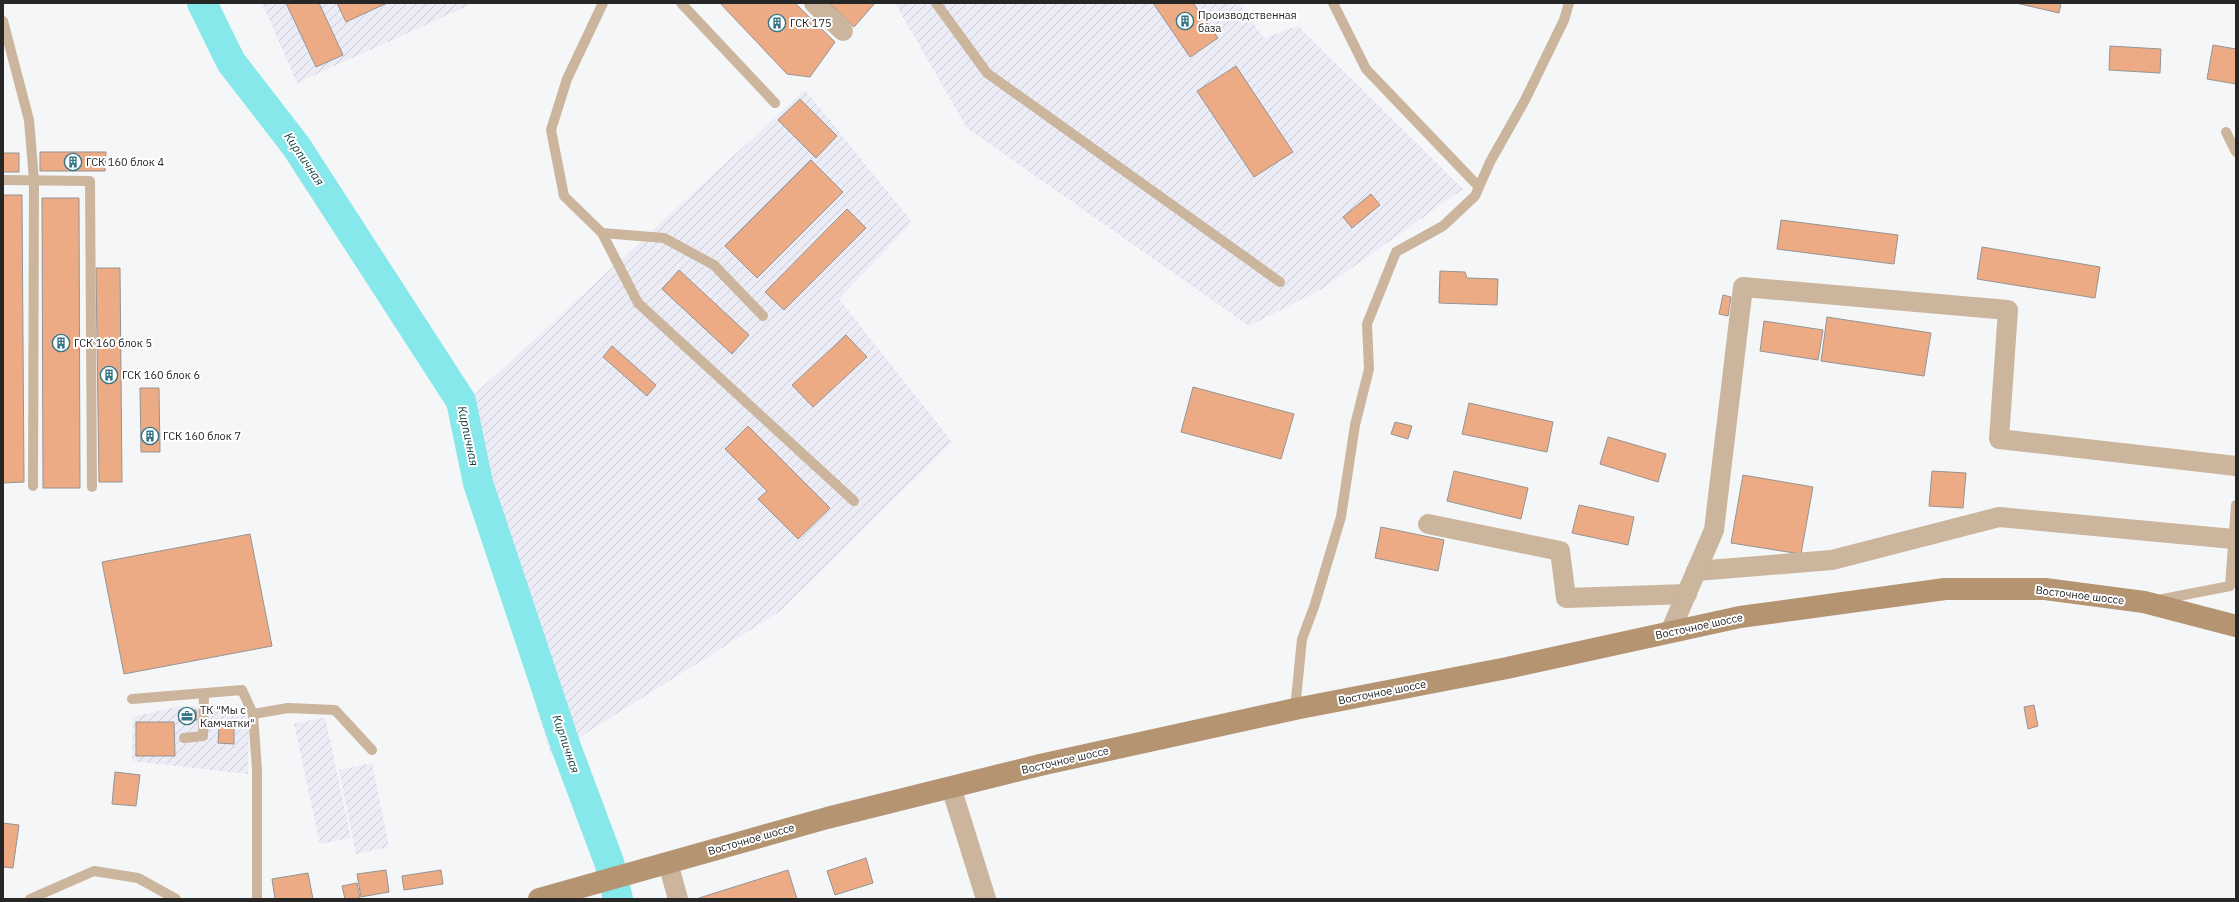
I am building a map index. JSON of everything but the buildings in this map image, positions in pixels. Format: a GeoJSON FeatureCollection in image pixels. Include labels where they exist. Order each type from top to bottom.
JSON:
{"type":"FeatureCollection","features":[{"type":"Feature","properties":{"kind":"street"},"geometry":{"type":"LineString","coordinates":[[814,3],[843,31]]}},
{"type":"Feature","properties":{"kind":"street"},"geometry":{"type":"LineString","coordinates":[[1670,632],[1714,530],[1743,287],[2008,310],[1999,439],[2236,466]]}},
{"type":"Feature","properties":{"kind":"street"},"geometry":{"type":"LineString","coordinates":[[1696,571],[1832,560],[1999,518],[2233,539]]}},
{"type":"Feature","properties":{"kind":"street"},"geometry":{"type":"LineString","coordinates":[[1428,524],[1560,551],[1566,598],[1687,594]]}},
{"type":"Feature","properties":{"kind":"street","name":"Восточное шоссе"},"geometry":{"type":"LineString","coordinates":[[539,899],[827,818],[1040,765],[1295,709],[1507,668],[1740,617],[1945,589],[2045,589],[2144,602],[2236,626]]}},
{"type":"Feature","properties":{"kind":"street"},"geometry":{"type":"LineString","coordinates":[[951,788],[986,899]]}},
{"type":"Feature","properties":{"kind":"street"},"geometry":{"type":"LineString","coordinates":[[668,863],[678,899]]}},
{"type":"Feature","properties":{"kind":"lane"},"geometry":{"type":"LineString","coordinates":[[603,3],[567,79],[551,130],[564,196],[602,233],[638,303],[854,501]]}},
{"type":"Feature","properties":{"kind":"lane"},"geometry":{"type":"LineString","coordinates":[[681,3],[775,103]]}},
{"type":"Feature","properties":{"kind":"lane"},"geometry":{"type":"LineString","coordinates":[[936,3],[987,73],[1280,282]]}},
{"type":"Feature","properties":{"kind":"lane"},"geometry":{"type":"LineString","coordinates":[[1333,3],[1366,69],[1479,187]]}},
{"type":"Feature","properties":{"kind":"lane"},"geometry":{"type":"LineString","coordinates":[[1295,709],[1302,639],[1314,607],[1341,517],[1355,425],[1369,369],[1367,324],[1396,252],[1444,226],[1475,196],[1490,162],[1525,100],[1561,27],[1569,3]]}},
{"type":"Feature","properties":{"kind":"lane"},"geometry":{"type":"LineString","coordinates":[[3,21],[29,120],[34,180],[33,486]]}},
{"type":"Feature","properties":{"kind":"lane"},"geometry":{"type":"LineString","coordinates":[[2226,132],[2236,152]]}},
{"type":"Feature","properties":{"kind":"lane"},"geometry":{"type":"LineString","coordinates":[[3,180],[90,181],[92,487]]}},
{"type":"Feature","properties":{"kind":"lane"},"geometry":{"type":"LineString","coordinates":[[602,233],[664,238],[714,265],[764,316]]}},
{"type":"Feature","properties":{"kind":"lane"},"geometry":{"type":"LineString","coordinates":[[2144,602],[2230,586],[2236,505]]}},
{"type":"Feature","properties":{"kind":"lane"},"geometry":{"type":"LineString","coordinates":[[132,700],[242,690],[253,714],[257,770],[257,899]]}},
{"type":"Feature","properties":{"kind":"lane"},"geometry":{"type":"LineString","coordinates":[[184,738],[203,736],[204,694]]}},
{"type":"Feature","properties":{"kind":"lane"},"geometry":{"type":"LineString","coordinates":[[253,714],[288,708],[335,710],[372,750]]}},
{"type":"Feature","properties":{"kind":"lane"},"geometry":{"type":"LineString","coordinates":[[30,899],[94,871],[138,878],[176,899]]}},
{"type":"Feature","properties":{"kind":"shaded area"},"geometry":{"type":"Polygon","coordinates":[[[262,3],[474,3],[297,83],[262,3]]]}},
{"type":"Feature","properties":{"kind":"shaded area"},"geometry":{"type":"Polygon","coordinates":[[[895,3],[1239,3],[1264,38],[1298,26],[1463,189],[1322,289],[1249,326],[967,128],[895,3]]]}},
{"type":"Feature","properties":{"kind":"shaded area"},"geometry":{"type":"Polygon","coordinates":[[[805,90],[912,222],[839,299],[952,442],[779,612],[551,755],[449,418],[805,90]]]}},
{"type":"Feature","properties":{"kind":"shaded area"},"geometry":{"type":"Polygon","coordinates":[[[179,706],[249,709],[248,774],[132,761],[133,717],[179,706]]]}},
{"type":"Feature","properties":{"kind":"shaded area"},"geometry":{"type":"Polygon","coordinates":[[[325,717],[351,838],[320,844],[294,724],[325,717]]]}},
{"type":"Feature","properties":{"kind":"shaded area"},"geometry":{"type":"Polygon","coordinates":[[[372,763],[389,847],[356,854],[339,770],[372,763]]]}},
{"type":"Feature","properties":{"kind":"waterway","name":"Кирпичная"},"geometry":{"type":"LineString","coordinates":[[202,3],[231,62],[296,146],[461,401],[478,483],[566,747],[609,862],[618,899]]}},
{"type":"Feature","properties":{"kind":"place","name":"Производственная база"},"geometry":{"type":"Point","coordinates":[1185,21]}},
{"type":"Feature","properties":{"kind":"place","name":"ГСК 175"},"geometry":{"type":"Point","coordinates":[777,23]}},
{"type":"Feature","properties":{"kind":"place","name":"ГСК 160 блок 4"},"geometry":{"type":"Point","coordinates":[73,162]}},
{"type":"Feature","properties":{"kind":"place","name":"ГСК 160 блок 5"},"geometry":{"type":"Point","coordinates":[61,343]}},
{"type":"Feature","properties":{"kind":"place","name":"ГСК 160 блок 6"},"geometry":{"type":"Point","coordinates":[109,375]}},
{"type":"Feature","properties":{"kind":"place","name":"ГСК 160 блок 7"},"geometry":{"type":"Point","coordinates":[150,436]}},
{"type":"Feature","properties":{"kind":"place","name":"ТК \"Мы с Камчатки\""},"geometry":{"type":"Point","coordinates":[187,716]}}]}
